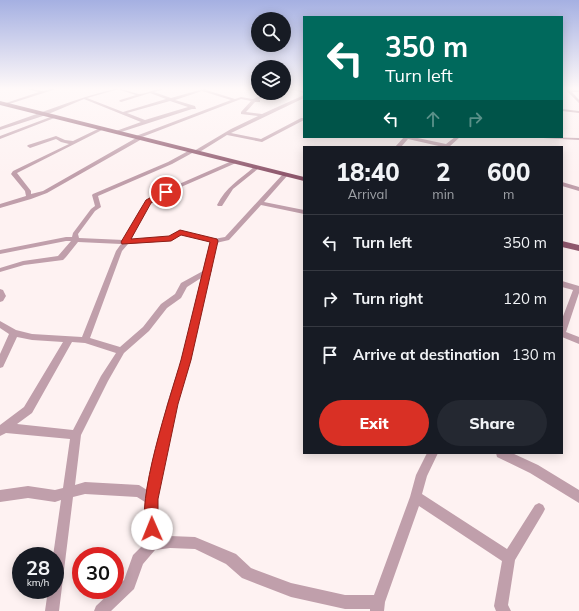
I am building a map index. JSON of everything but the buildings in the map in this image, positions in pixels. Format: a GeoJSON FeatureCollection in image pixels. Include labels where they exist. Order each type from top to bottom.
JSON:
{"type":"FeatureCollection","features":[{"type":"Feature","properties":{"kind":"main road"},"geometry":{"type":"LineString","coordinates":[[57,118],[303,179]]}},
{"type":"Feature","properties":{"kind":"main road"},"geometry":{"type":"LineString","coordinates":[[563,244],[579,248]]}},
{"type":"Feature","properties":{"kind":"street"},"geometry":{"type":"LineString","coordinates":[[0,129],[33,118]]}},
{"type":"Feature","properties":{"kind":"street"},"geometry":{"type":"LineString","coordinates":[[0,138],[54,118]]}},
{"type":"Feature","properties":{"kind":"street"},"geometry":{"type":"LineString","coordinates":[[135,118],[145,122]]}},
{"type":"Feature","properties":{"kind":"street"},"geometry":{"type":"LineString","coordinates":[[118,132],[159,118]]}},
{"type":"Feature","properties":{"kind":"street"},"geometry":{"type":"LineString","coordinates":[[0,206],[45,192],[139,138],[191,118]]}},
{"type":"Feature","properties":{"kind":"street"},"geometry":{"type":"LineString","coordinates":[[0,270],[23,263],[60,258],[76,239],[75,234],[93,210],[98,207],[95,195],[194,152],[261,118]]}},
{"type":"Feature","properties":{"kind":"street"},"geometry":{"type":"LineString","coordinates":[[228,134],[262,140],[303,119]]}},
{"type":"Feature","properties":{"kind":"street"},"geometry":{"type":"LineString","coordinates":[[29,198],[28,192],[14,174],[15,172],[102,129]]}},
{"type":"Feature","properties":{"kind":"street"},"geometry":{"type":"LineString","coordinates":[[30,146],[56,137],[64,142],[74,143]]}},
{"type":"Feature","properties":{"kind":"street"},"geometry":{"type":"LineString","coordinates":[[399,146],[406,138]]}},
{"type":"Feature","properties":{"kind":"street"},"geometry":{"type":"LineString","coordinates":[[411,138],[446,146],[457,138]]}},
{"type":"Feature","properties":{"kind":"street"},"geometry":{"type":"LineString","coordinates":[[561,138],[579,139]]}},
{"type":"Feature","properties":{"kind":"street"},"geometry":{"type":"LineString","coordinates":[[86,340],[119,251],[129,237],[139,216],[148,202],[156,196],[234,162]]}},
{"type":"Feature","properties":{"kind":"street"},"geometry":{"type":"LineString","coordinates":[[152,163],[163,166]]}},
{"type":"Feature","properties":{"kind":"street"},"geometry":{"type":"LineString","coordinates":[[220,205],[224,195],[233,185],[256,168]]}},
{"type":"Feature","properties":{"kind":"street"},"geometry":{"type":"LineString","coordinates":[[0,252],[54,240],[76,239],[125,242],[171,238],[180,232],[214,241],[227,238],[260,203],[275,184],[286,175]]}},
{"type":"Feature","properties":{"kind":"street"},"geometry":{"type":"LineString","coordinates":[[563,184],[579,189]]}},
{"type":"Feature","properties":{"kind":"street"},"geometry":{"type":"LineString","coordinates":[[260,203],[303,212]]}},
{"type":"Feature","properties":{"kind":"street"},"geometry":{"type":"LineString","coordinates":[[101,611],[129,584],[138,560],[152,544],[151,499],[172,404],[186,360],[214,241]]}},
{"type":"Feature","properties":{"kind":"street"},"geometry":{"type":"LineString","coordinates":[[61,547],[76,434],[104,379],[121,351],[146,329],[164,306],[178,296],[184,285],[208,271]]}},
{"type":"Feature","properties":{"kind":"street"},"geometry":{"type":"LineString","coordinates":[[563,284],[578,289],[563,330]]}},
{"type":"Feature","properties":{"kind":"street"},"geometry":{"type":"LineString","coordinates":[[0,292],[2,296],[0,299]]}},
{"type":"Feature","properties":{"kind":"street"},"geometry":{"type":"LineString","coordinates":[[0,324],[14,333],[32,337],[48,337],[98,342],[121,351]]}},
{"type":"Feature","properties":{"kind":"street"},"geometry":{"type":"LineString","coordinates":[[0,364],[14,333]]}},
{"type":"Feature","properties":{"kind":"street"},"geometry":{"type":"LineString","coordinates":[[563,333],[579,341]]}},
{"type":"Feature","properties":{"kind":"street"},"geometry":{"type":"LineString","coordinates":[[3,429],[28,410],[69,340]]}},
{"type":"Feature","properties":{"kind":"street"},"geometry":{"type":"LineString","coordinates":[[3,429],[76,434]]}},
{"type":"Feature","properties":{"kind":"street"},"geometry":{"type":"LineString","coordinates":[[152,544],[170,542],[195,543],[231,559],[247,573],[291,590],[345,602],[377,606],[422,476],[433,454]]}},
{"type":"Feature","properties":{"kind":"street"},"geometry":{"type":"LineString","coordinates":[[503,454],[534,470],[579,497]]}},
{"type":"Feature","properties":{"kind":"street"},"geometry":{"type":"LineString","coordinates":[[0,496],[28,492],[55,496],[85,488],[138,491],[151,499]]}},
{"type":"Feature","properties":{"kind":"street"},"geometry":{"type":"LineString","coordinates":[[416,497],[509,558]]}},
{"type":"Feature","properties":{"kind":"street"},"geometry":{"type":"LineString","coordinates":[[504,611],[501,606],[509,558],[539,509]]}},
{"type":"Feature","properties":{"kind":"street"},"geometry":{"type":"LineString","coordinates":[[52,611],[54,599]]}},
{"type":"Feature","properties":{"kind":"route"},"geometry":{"type":"LineString","coordinates":[[152,529],[151,499],[158,473],[172,404],[186,360],[214,241],[180,232],[171,238],[125,242],[148,202],[156,196],[166,192]]}}]}
